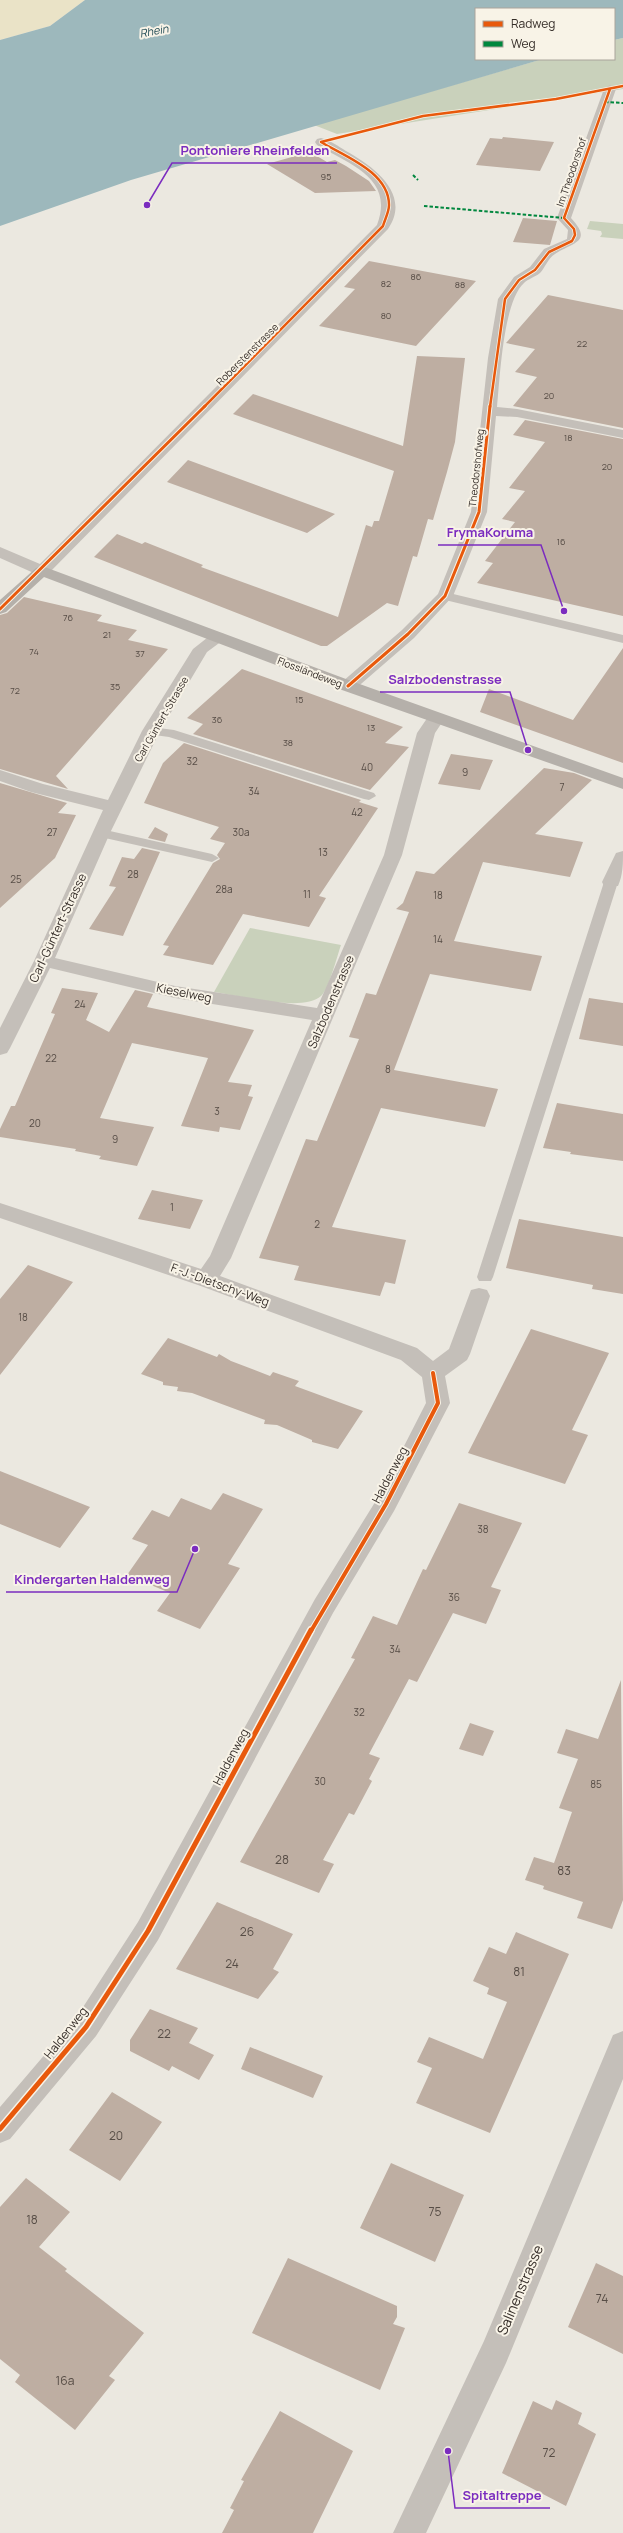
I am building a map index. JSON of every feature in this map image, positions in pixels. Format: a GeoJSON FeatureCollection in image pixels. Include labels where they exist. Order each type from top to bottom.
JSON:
{"type":"FeatureCollection","features":[{"type":"Feature","properties":{"kind":"street","name":"Im Theodorshof"},"geometry":{"type":"LineString","coordinates":[[519,280],[535,270],[549,252],[572,241],[575,235],[574,229],[564,218],[610,89]]}},
{"type":"Feature","properties":{"kind":"street","name":"Roberstenstrasse"},"geometry":{"type":"LineString","coordinates":[[0,609],[42,571],[248,365],[382,226],[390,204],[387,194],[377,178],[320,142]]}},
{"type":"Feature","properties":{"kind":"street","name":"Theodorshofweg"},"geometry":{"type":"LineString","coordinates":[[348,686],[408,634],[445,596],[463,556],[479,512],[490,411],[505,299],[519,280]]}},
{"type":"Feature","properties":{"kind":"street"},"geometry":{"type":"LineString","coordinates":[[490,411],[517,413],[623,434]]}},
{"type":"Feature","properties":{"kind":"street","name":"Flossländeweg"},"geometry":{"type":"LineString","coordinates":[[0,552],[42,571],[218,638],[436,718],[623,784]]}},
{"type":"Feature","properties":{"kind":"street","name":"Carl Güntert-Strasse"},"geometry":{"type":"LineString","coordinates":[[113,807],[152,731],[201,649],[218,638]]}},
{"type":"Feature","properties":{"kind":"street","name":"Salzbodenstrasse"},"geometry":{"type":"LineString","coordinates":[[206,1279],[220,1258],[393,855],[426,733],[436,718]]}},
{"type":"Feature","properties":{"kind":"street"},"geometry":{"type":"LineString","coordinates":[[0,775],[37,788],[113,807]]}},
{"type":"Feature","properties":{"kind":"street","name":"Carl-Güntert-Strasse"},"geometry":{"type":"LineString","coordinates":[[0,1048],[44,960],[113,807]]}},
{"type":"Feature","properties":{"kind":"street"},"geometry":{"type":"LineString","coordinates":[[611,882],[623,857]]}},
{"type":"Feature","properties":{"kind":"street","name":"Kieselweg"},"geometry":{"type":"LineString","coordinates":[[44,960],[175,992],[325,1016]]}},
{"type":"Feature","properties":{"kind":"street","name":"F.-J.-Dietschy-Weg"},"geometry":{"type":"LineString","coordinates":[[0,1210],[206,1279],[409,1354],[434,1373]]}},
{"type":"Feature","properties":{"kind":"street"},"geometry":{"type":"LineString","coordinates":[[434,1373],[459,1354],[482,1287]]}},
{"type":"Feature","properties":{"kind":"street","name":"Haldenweg"},"geometry":{"type":"LineString","coordinates":[[0,2129],[86,2027],[148,1931],[324,1606],[386,1504],[438,1403],[434,1373]]}},
{"type":"Feature","properties":{"kind":"street","name":"Salinenstrasse"},"geometry":{"type":"LineString","coordinates":[[409,2533],[495,2352],[623,2044]]}},
{"type":"Feature","properties":{"kind":"lane"},"geometry":{"type":"LineString","coordinates":[[445,596],[623,639]]}},
{"type":"Feature","properties":{"kind":"lane"},"geometry":{"type":"LineString","coordinates":[[152,731],[170,733],[369,796]]}},
{"type":"Feature","properties":{"kind":"lane"},"geometry":{"type":"LineString","coordinates":[[101,833],[212,858]]}},
{"type":"Feature","properties":{"kind":"lane"},"geometry":{"type":"LineString","coordinates":[[482,1287],[611,882]]}},
{"type":"Feature","properties":{"kind":"green space"},"geometry":{"type":"Polygon","coordinates":[[[623,38],[623,89],[337,134],[314,125],[540,60],[615,60],[615,40],[623,38]]]}},
{"type":"Feature","properties":{"kind":"green space"},"geometry":{"type":"Polygon","coordinates":[[[590,221],[623,224],[623,239],[600,237],[602,234],[601,231],[587,229],[590,221]]]}},
{"type":"Feature","properties":{"kind":"green space"},"geometry":{"type":"Polygon","coordinates":[[[250,928],[341,945],[330,980],[321,996],[312,1001],[286,1003],[270,1002],[214,992],[250,928]]]}},
{"type":"Feature","properties":{"kind":"sand"},"geometry":{"type":"Polygon","coordinates":[[[0,0],[85,0],[50,26],[0,40],[0,0]]]}},
{"type":"Feature","properties":{"kind":"water","name":"Rhein"},"geometry":{"type":"Polygon","coordinates":[[[85,0],[623,0],[623,38],[615,40],[615,8],[475,8],[475,60],[540,60],[131,180],[0,226],[0,40],[50,26],[85,0]]]}},
{"type":"Feature","properties":{"kind":"building"},"geometry":{"type":"Polygon","coordinates":[[[503,137],[554,142],[540,171],[476,165],[490,138],[502,139],[503,137]]]}},
{"type":"Feature","properties":{"kind":"building"},"geometry":{"type":"Polygon","coordinates":[[[305,149],[327,162],[335,160],[346,166],[369,181],[376,191],[315,193],[267,164],[299,155],[305,149]]]}},
{"type":"Feature","properties":{"kind":"building"},"geometry":{"type":"Polygon","coordinates":[[[523,218],[557,221],[550,245],[513,242],[523,218]]]}},
{"type":"Feature","properties":{"kind":"building"},"geometry":{"type":"Polygon","coordinates":[[[369,261],[476,281],[416,346],[319,326],[355,289],[344,287],[369,261]]]}},
{"type":"Feature","properties":{"kind":"building"},"geometry":{"type":"Polygon","coordinates":[[[548,295],[623,310],[623,428],[513,406],[537,377],[515,372],[535,349],[506,343],[548,295]]]}},
{"type":"Feature","properties":{"kind":"building"},"geometry":{"type":"Polygon","coordinates":[[[417,356],[465,358],[455,442],[447,472],[433,520],[428,519],[417,557],[413,556],[398,606],[387,603],[327,646],[321,646],[94,557],[117,534],[142,544],[145,542],[203,565],[201,567],[338,617],[366,525],[372,527],[374,521],[379,521],[394,471],[233,414],[253,394],[403,446],[417,356]]]}},
{"type":"Feature","properties":{"kind":"building"},"geometry":{"type":"Polygon","coordinates":[[[525,420],[623,439],[623,616],[477,583],[493,563],[485,561],[515,522],[502,519],[525,491],[509,488],[545,442],[513,435],[525,420]]]}},
{"type":"Feature","properties":{"kind":"building"},"geometry":{"type":"Polygon","coordinates":[[[188,460],[335,514],[307,533],[167,482],[188,460]]]}},
{"type":"Feature","properties":{"kind":"building"},"geometry":{"type":"Polygon","coordinates":[[[24,597],[102,615],[97,621],[137,630],[128,640],[168,649],[56,776],[68,789],[0,769],[0,615],[7,613],[24,597]]]}},
{"type":"Feature","properties":{"kind":"building"},"geometry":{"type":"Polygon","coordinates":[[[623,648],[623,763],[480,712],[489,689],[573,720],[623,648]]]}},
{"type":"Feature","properties":{"kind":"building"},"geometry":{"type":"Polygon","coordinates":[[[242,669],[403,727],[385,743],[409,747],[370,790],[193,734],[203,724],[187,718],[242,669]]]}},
{"type":"Feature","properties":{"kind":"building"},"geometry":{"type":"Polygon","coordinates":[[[184,743],[361,800],[359,802],[378,808],[319,896],[326,898],[309,927],[243,914],[213,965],[163,955],[169,946],[163,945],[213,863],[220,859],[217,855],[225,843],[210,839],[219,827],[144,803],[163,763],[184,743]]]}},
{"type":"Feature","properties":{"kind":"building"},"geometry":{"type":"Polygon","coordinates":[[[451,754],[493,760],[480,790],[438,784],[451,754]]]}},
{"type":"Feature","properties":{"kind":"building"},"geometry":{"type":"Polygon","coordinates":[[[544,768],[574,773],[592,780],[535,834],[583,842],[570,877],[483,862],[454,941],[542,956],[531,991],[430,974],[394,1070],[498,1089],[485,1127],[381,1108],[332,1227],[406,1240],[395,1284],[385,1282],[380,1296],[294,1280],[299,1266],[259,1258],[306,1139],[317,1141],[359,1039],[349,1037],[366,993],[376,995],[409,912],[396,909],[403,903],[416,871],[434,874],[544,768]]]}},
{"type":"Feature","properties":{"kind":"building"},"geometry":{"type":"Polygon","coordinates":[[[0,783],[67,803],[58,813],[76,815],[55,858],[0,908],[0,783]]]}},
{"type":"Feature","properties":{"kind":"building"},"geometry":{"type":"Polygon","coordinates":[[[155,827],[168,834],[165,842],[148,838],[155,827]]]}},
{"type":"Feature","properties":{"kind":"building"},"geometry":{"type":"Polygon","coordinates":[[[142,848],[160,852],[123,936],[89,929],[116,887],[109,886],[122,857],[134,859],[142,848]]]}},
{"type":"Feature","properties":{"kind":"building"},"geometry":{"type":"Polygon","coordinates":[[[62,988],[98,993],[86,1020],[109,1032],[135,990],[153,994],[147,1007],[254,1030],[228,1082],[252,1085],[248,1096],[253,1097],[240,1130],[220,1127],[219,1132],[181,1126],[208,1058],[132,1043],[100,1118],[154,1127],[137,1166],[99,1159],[101,1156],[75,1151],[76,1149],[0,1137],[0,1129],[11,1106],[15,1106],[55,1014],[51,1013],[62,988]]]}},
{"type":"Feature","properties":{"kind":"building"},"geometry":{"type":"Polygon","coordinates":[[[589,998],[623,1003],[623,1046],[579,1039],[589,998]]]}},
{"type":"Feature","properties":{"kind":"building"},"geometry":{"type":"Polygon","coordinates":[[[557,1103],[623,1114],[623,1161],[570,1154],[571,1152],[543,1148],[557,1103]]]}},
{"type":"Feature","properties":{"kind":"building"},"geometry":{"type":"Polygon","coordinates":[[[152,1190],[203,1200],[190,1229],[138,1219],[152,1190]]]}},
{"type":"Feature","properties":{"kind":"building"},"geometry":{"type":"Polygon","coordinates":[[[519,1219],[623,1237],[623,1294],[592,1289],[593,1285],[506,1268],[519,1219]]]}},
{"type":"Feature","properties":{"kind":"building"},"geometry":{"type":"Polygon","coordinates":[[[28,1265],[73,1282],[0,1375],[0,1299],[28,1265]]]}},
{"type":"Feature","properties":{"kind":"building"},"geometry":{"type":"Polygon","coordinates":[[[531,1329],[609,1353],[572,1430],[588,1435],[565,1484],[468,1453],[531,1329]]]}},
{"type":"Feature","properties":{"kind":"building"},"geometry":{"type":"Polygon","coordinates":[[[168,1338],[217,1357],[219,1354],[231,1361],[270,1376],[273,1372],[299,1381],[295,1386],[363,1411],[338,1449],[312,1442],[312,1440],[277,1425],[264,1424],[265,1420],[192,1393],[177,1391],[178,1387],[163,1385],[163,1382],[141,1374],[168,1338]]]}},
{"type":"Feature","properties":{"kind":"building"},"geometry":{"type":"Polygon","coordinates":[[[0,1471],[90,1507],[60,1548],[0,1524],[0,1471]]]}},
{"type":"Feature","properties":{"kind":"building"},"geometry":{"type":"Polygon","coordinates":[[[223,1493],[263,1509],[228,1564],[240,1568],[200,1629],[157,1611],[170,1593],[127,1575],[148,1545],[132,1539],[152,1510],[169,1517],[181,1498],[211,1510],[223,1493]]]}},
{"type":"Feature","properties":{"kind":"building"},"geometry":{"type":"Polygon","coordinates":[[[459,1503],[522,1523],[491,1587],[501,1590],[486,1624],[453,1613],[417,1682],[409,1679],[369,1754],[380,1758],[369,1779],[372,1781],[354,1815],[349,1813],[323,1860],[334,1864],[319,1893],[240,1862],[355,1659],[351,1658],[373,1616],[397,1625],[423,1569],[426,1570],[459,1503]]]}},
{"type":"Feature","properties":{"kind":"building"},"geometry":{"type":"Polygon","coordinates":[[[621,1680],[623,1900],[612,1929],[577,1918],[583,1902],[543,1889],[544,1886],[525,1880],[534,1857],[554,1863],[572,1812],[559,1808],[578,1759],[557,1753],[566,1729],[598,1739],[621,1680]]]}},
{"type":"Feature","properties":{"kind":"building"},"geometry":{"type":"Polygon","coordinates":[[[470,1723],[494,1731],[483,1756],[459,1749],[470,1723]]]}},
{"type":"Feature","properties":{"kind":"building"},"geometry":{"type":"Polygon","coordinates":[[[217,1902],[293,1934],[273,1969],[279,1972],[258,1999],[176,1969],[217,1902]]]}},
{"type":"Feature","properties":{"kind":"building"},"geometry":{"type":"Polygon","coordinates":[[[516,1932],[569,1954],[490,2133],[416,2103],[432,2068],[417,2062],[429,2037],[483,2059],[507,2002],[487,1994],[489,1988],[473,1981],[489,1947],[506,1954],[516,1932]]]}},
{"type":"Feature","properties":{"kind":"building"},"geometry":{"type":"Polygon","coordinates":[[[150,2009],[198,2028],[189,2043],[214,2055],[199,2080],[172,2066],[169,2071],[130,2051],[130,2040],[150,2009]]]}},
{"type":"Feature","properties":{"kind":"building"},"geometry":{"type":"Polygon","coordinates":[[[250,2047],[323,2076],[313,2098],[241,2069],[250,2047]]]}},
{"type":"Feature","properties":{"kind":"building"},"geometry":{"type":"Polygon","coordinates":[[[112,2092],[162,2122],[120,2181],[69,2150],[112,2092]]]}},
{"type":"Feature","properties":{"kind":"building"},"geometry":{"type":"Polygon","coordinates":[[[391,2163],[464,2195],[435,2262],[360,2228],[391,2163]]]}},
{"type":"Feature","properties":{"kind":"building"},"geometry":{"type":"Polygon","coordinates":[[[26,2178],[70,2212],[39,2247],[67,2269],[65,2271],[144,2333],[109,2376],[115,2380],[75,2430],[15,2382],[20,2375],[0,2359],[0,2207],[26,2178]]]}},
{"type":"Feature","properties":{"kind":"building"},"geometry":{"type":"Polygon","coordinates":[[[288,2258],[397,2306],[397,2317],[393,2324],[405,2328],[380,2390],[252,2333],[288,2258]]]}},
{"type":"Feature","properties":{"kind":"building"},"geometry":{"type":"Polygon","coordinates":[[[596,2263],[623,2276],[623,2354],[568,2327],[596,2263]]]}},
{"type":"Feature","properties":{"kind":"building"},"geometry":{"type":"Polygon","coordinates":[[[556,2400],[582,2413],[578,2424],[596,2434],[566,2506],[502,2473],[533,2401],[552,2410],[556,2400]]]}},
{"type":"Feature","properties":{"kind":"building"},"geometry":{"type":"Polygon","coordinates":[[[280,2411],[353,2451],[313,2533],[222,2533],[234,2510],[230,2508],[244,2481],[241,2480],[280,2411]]]}},
{"type":"Feature","properties":{"kind":"marked path"},"geometry":{"type":"LineString","coordinates":[[605,102],[623,103]]}},
{"type":"Feature","properties":{"kind":"marked path"},"geometry":{"type":"LineString","coordinates":[[413,175],[418,180]]}},
{"type":"Feature","properties":{"kind":"marked path"},"geometry":{"type":"LineString","coordinates":[[424,206],[564,218]]}},
{"type":"Feature","properties":{"kind":"cycle path"},"geometry":{"type":"LineString","coordinates":[[321,142],[423,116],[556,99],[623,86]]}},
{"type":"Feature","properties":{"kind":"cycle path"},"geometry":{"type":"LineString","coordinates":[[348,686],[408,634],[445,596],[463,556],[479,512],[495,358],[505,299],[519,280],[535,270],[549,252],[572,241],[575,235],[574,229],[564,218],[610,89]]}},
{"type":"Feature","properties":{"kind":"cycle path"},"geometry":{"type":"LineString","coordinates":[[0,609],[253,359],[383,226],[388,212],[389,203],[386,192],[380,182],[362,166],[321,142]]}},
{"type":"Feature","properties":{"kind":"cycle path"},"geometry":{"type":"LineString","coordinates":[[0,2129],[86,2027],[148,1931],[324,1606],[386,1504],[438,1403],[433,1373]]}},
{"type":"Feature","properties":{"kind":"place","name":"Pontoniere Rheinfelden"},"geometry":{"type":"Point","coordinates":[147,205]}},
{"type":"Feature","properties":{"kind":"place","name":"FrymaKoruma"},"geometry":{"type":"Point","coordinates":[564,611]}},
{"type":"Feature","properties":{"kind":"place","name":"Salzbodenstrasse"},"geometry":{"type":"Point","coordinates":[528,750]}},
{"type":"Feature","properties":{"kind":"place","name":"Kindergarten Haldenweg"},"geometry":{"type":"Point","coordinates":[195,1549]}},
{"type":"Feature","properties":{"kind":"place","name":"Spitaltreppe"},"geometry":{"type":"Point","coordinates":[448,2451]}}]}
